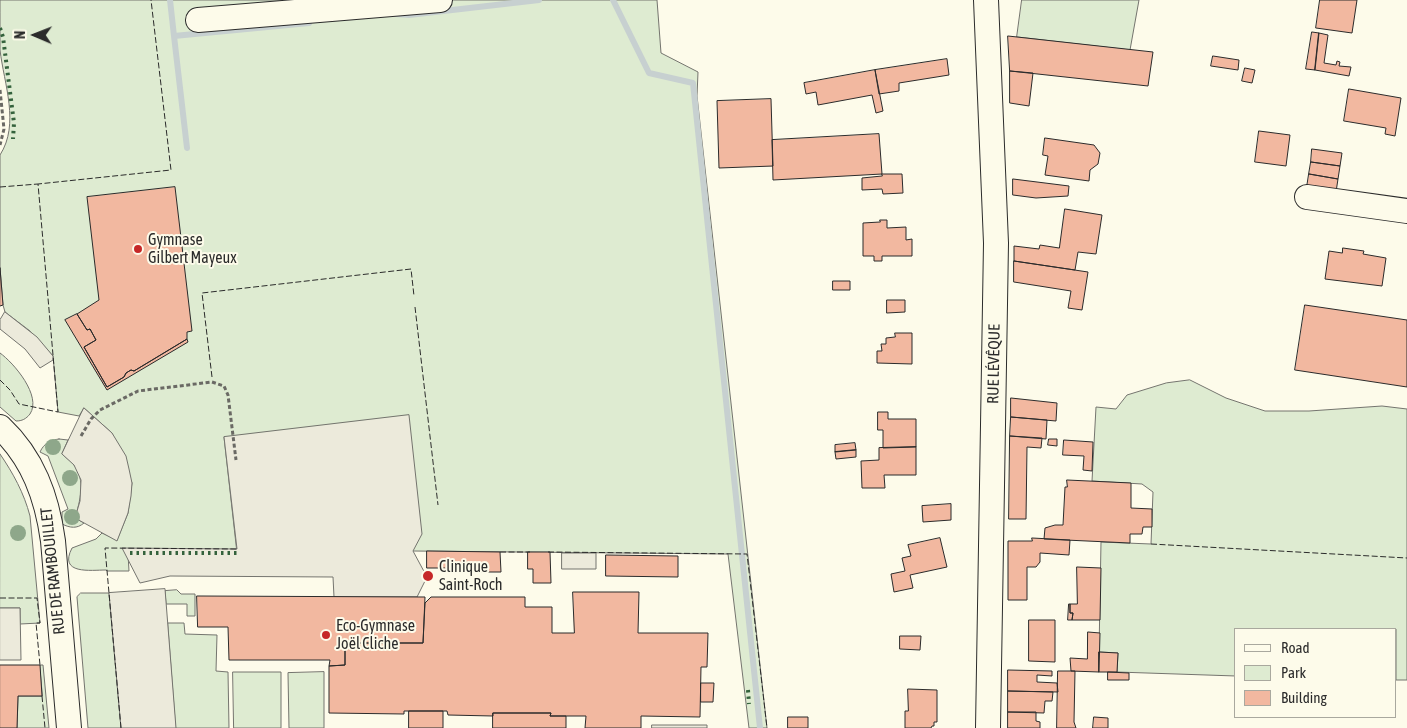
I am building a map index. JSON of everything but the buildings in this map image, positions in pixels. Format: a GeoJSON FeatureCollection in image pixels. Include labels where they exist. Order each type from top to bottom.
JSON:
{"type":"FeatureCollection","features":[{"type":"Feature","properties":{"kind":"street"},"geometry":{"type":"LineString","coordinates":[[198,20],[405,1],[440,0]]}},
{"type":"Feature","properties":{"kind":"street","name":"RUE LÉVÊQUE"},"geometry":{"type":"LineString","coordinates":[[986,0],[996,243],[988,728]]}},
{"type":"Feature","properties":{"kind":"street"},"geometry":{"type":"LineString","coordinates":[[1307,197],[1407,211]]}},
{"type":"Feature","properties":{"kind":"street","name":"RUE DE RAMBOUILLET"},"geometry":{"type":"LineString","coordinates":[[0,427],[24,454],[45,497],[49,511],[68,728]]}},
{"type":"Feature","properties":{"kind":"path"},"geometry":{"type":"LineString","coordinates":[[0,90],[4,129],[0,145]]}},
{"type":"Feature","properties":{"kind":"path"},"geometry":{"type":"LineString","coordinates":[[81,436],[100,410],[138,391],[212,382],[224,386],[228,395],[236,460]]}},
{"type":"Feature","properties":{"kind":"green space"},"geometry":{"type":"Polygon","coordinates":[[[0,0],[657,0],[661,53],[698,72],[697,96],[767,728],[749,728],[728,554],[413,551],[224,437],[237,553],[128,554],[129,571],[85,570],[73,567],[69,563],[72,548],[96,539],[102,533],[117,540],[128,513],[132,483],[112,433],[84,408],[79,416],[58,412],[53,356],[30,331],[5,312],[3,305],[0,268],[0,155],[6,143],[10,117],[0,50],[0,0]]]}},
{"type":"Feature","properties":{"kind":"green space"},"geometry":{"type":"Polygon","coordinates":[[[1022,0],[1139,0],[1130,50],[1017,37],[1022,0]]]}},
{"type":"Feature","properties":{"kind":"green space"},"geometry":{"type":"Polygon","coordinates":[[[0,353],[25,380],[32,398],[33,407],[30,414],[22,420],[16,421],[0,407],[0,353]]]}},
{"type":"Feature","properties":{"kind":"green space"},"geometry":{"type":"Polygon","coordinates":[[[1190,380],[1226,398],[1265,411],[1309,411],[1382,406],[1407,409],[1407,680],[1397,680],[1397,628],[1234,628],[1234,676],[1117,672],[1118,653],[1099,652],[1101,542],[1151,544],[1153,492],[1142,484],[1092,481],[1096,407],[1116,409],[1127,395],[1166,383],[1190,380]]]}},
{"type":"Feature","properties":{"kind":"green space"},"geometry":{"type":"Polygon","coordinates":[[[59,439],[68,440],[62,454],[74,465],[80,477],[81,491],[75,518],[84,523],[76,527],[62,524],[62,512],[68,509],[48,456],[40,452],[48,442],[59,439]]]}},
{"type":"Feature","properties":{"kind":"green space"},"geometry":{"type":"Polygon","coordinates":[[[0,454],[18,483],[30,516],[40,623],[20,624],[20,608],[0,608],[0,454]]]}},
{"type":"Feature","properties":{"kind":"green space"},"geometry":{"type":"Polygon","coordinates":[[[177,590],[181,594],[195,594],[195,616],[187,616],[187,604],[166,604],[165,591],[177,590]]]}},
{"type":"Feature","properties":{"kind":"green space"},"geometry":{"type":"Polygon","coordinates":[[[81,593],[109,593],[121,728],[88,728],[77,597],[81,593]]]}},
{"type":"Feature","properties":{"kind":"green space"},"geometry":{"type":"Polygon","coordinates":[[[168,623],[184,623],[185,634],[217,635],[216,671],[228,672],[229,728],[176,728],[168,623]]]}},
{"type":"Feature","properties":{"kind":"green space"},"geometry":{"type":"Polygon","coordinates":[[[40,665],[43,665],[49,728],[17,728],[18,696],[42,696],[40,665]]]}},
{"type":"Feature","properties":{"kind":"green space"},"geometry":{"type":"Polygon","coordinates":[[[233,672],[281,672],[281,728],[234,728],[233,672]]]}},
{"type":"Feature","properties":{"kind":"green space"},"geometry":{"type":"Polygon","coordinates":[[[324,672],[324,728],[289,728],[288,673],[324,672]]]}},
{"type":"Feature","properties":{"kind":"shaded area"},"geometry":{"type":"Polygon","coordinates":[[[5,312],[37,337],[53,356],[53,360],[40,368],[25,349],[0,329],[0,320],[5,312]]]}},
{"type":"Feature","properties":{"kind":"shaded area"},"geometry":{"type":"Polygon","coordinates":[[[84,408],[112,433],[126,456],[132,483],[131,496],[128,513],[117,541],[75,518],[80,501],[81,480],[74,465],[62,454],[84,408]]]}},
{"type":"Feature","properties":{"kind":"shaded area"},"geometry":{"type":"Polygon","coordinates":[[[409,415],[422,534],[413,551],[427,577],[417,597],[334,597],[333,577],[170,576],[140,583],[122,548],[237,549],[224,437],[409,415]]]}},
{"type":"Feature","properties":{"kind":"shaded area"},"geometry":{"type":"Polygon","coordinates":[[[562,553],[596,553],[596,569],[562,569],[562,553]]]}},
{"type":"Feature","properties":{"kind":"shaded area"},"geometry":{"type":"Polygon","coordinates":[[[165,589],[176,728],[121,728],[109,593],[165,589]]]}},
{"type":"Feature","properties":{"kind":"shaded area"},"geometry":{"type":"Polygon","coordinates":[[[0,608],[20,608],[21,660],[0,660],[0,608]]]}},
{"type":"Feature","properties":{"kind":"shaded area"},"geometry":{"type":"Polygon","coordinates":[[[652,725],[707,725],[707,728],[652,728],[652,725]]]}},
{"type":"Feature","properties":{"kind":"waterway"},"geometry":{"type":"LineString","coordinates":[[170,0],[174,36]]}},
{"type":"Feature","properties":{"kind":"waterway"},"geometry":{"type":"LineString","coordinates":[[396,14],[409,15],[539,0]]}},
{"type":"Feature","properties":{"kind":"waterway"},"geometry":{"type":"LineString","coordinates":[[613,0],[649,73],[693,83],[760,728]]}},
{"type":"Feature","properties":{"kind":"waterway"},"geometry":{"type":"LineString","coordinates":[[187,148],[174,36],[309,23]]}},
{"type":"Feature","properties":{"kind":"hedge"},"geometry":{"type":"LineString","coordinates":[[0,28],[3,37],[14,123],[13,139]]}},
{"type":"Feature","properties":{"kind":"hedge"},"geometry":{"type":"LineString","coordinates":[[130,553],[237,553]]}},
{"type":"Feature","properties":{"kind":"hedge"},"geometry":{"type":"LineString","coordinates":[[748,690],[749,704]]}},
{"type":"Feature","properties":{"kind":"fence"},"geometry":{"type":"LineString","coordinates":[[0,380],[10,390],[19,404],[58,412],[38,184],[171,170],[151,0]]}},
{"type":"Feature","properties":{"kind":"fence"},"geometry":{"type":"LineString","coordinates":[[0,187],[38,184]]}},
{"type":"Feature","properties":{"kind":"fence"},"geometry":{"type":"LineString","coordinates":[[212,377],[202,293],[411,269],[414,296]]}},
{"type":"Feature","properties":{"kind":"fence"},"geometry":{"type":"LineString","coordinates":[[415,307],[438,505]]}},
{"type":"Feature","properties":{"kind":"fence"},"geometry":{"type":"LineString","coordinates":[[1151,544],[1407,558]]}},
{"type":"Feature","properties":{"kind":"fence"},"geometry":{"type":"LineString","coordinates":[[121,728],[105,548],[237,549]]}},
{"type":"Feature","properties":{"kind":"fence"},"geometry":{"type":"LineString","coordinates":[[500,552],[530,552]]}},
{"type":"Feature","properties":{"kind":"fence"},"geometry":{"type":"LineString","coordinates":[[548,552],[747,554],[767,728]]}},
{"type":"Feature","properties":{"kind":"fence"},"geometry":{"type":"LineString","coordinates":[[0,598],[37,598],[40,623],[36,623],[40,665]]}},
{"type":"Feature","properties":{"kind":"fence"},"geometry":{"type":"LineString","coordinates":[[42,696],[45,728]]}},
{"type":"Feature","properties":{"kind":"place","name":"Gymnase Gilbert Mayeux"},"geometry":{"type":"Point","coordinates":[138,249]}},
{"type":"Feature","properties":{"kind":"place","name":"Clinique Saint-Roch"},"geometry":{"type":"Point","coordinates":[428,576]}},
{"type":"Feature","properties":{"kind":"place","name":"Eco-Gymnase Joël Cliche"},"geometry":{"type":"Point","coordinates":[326,635]}}]}
